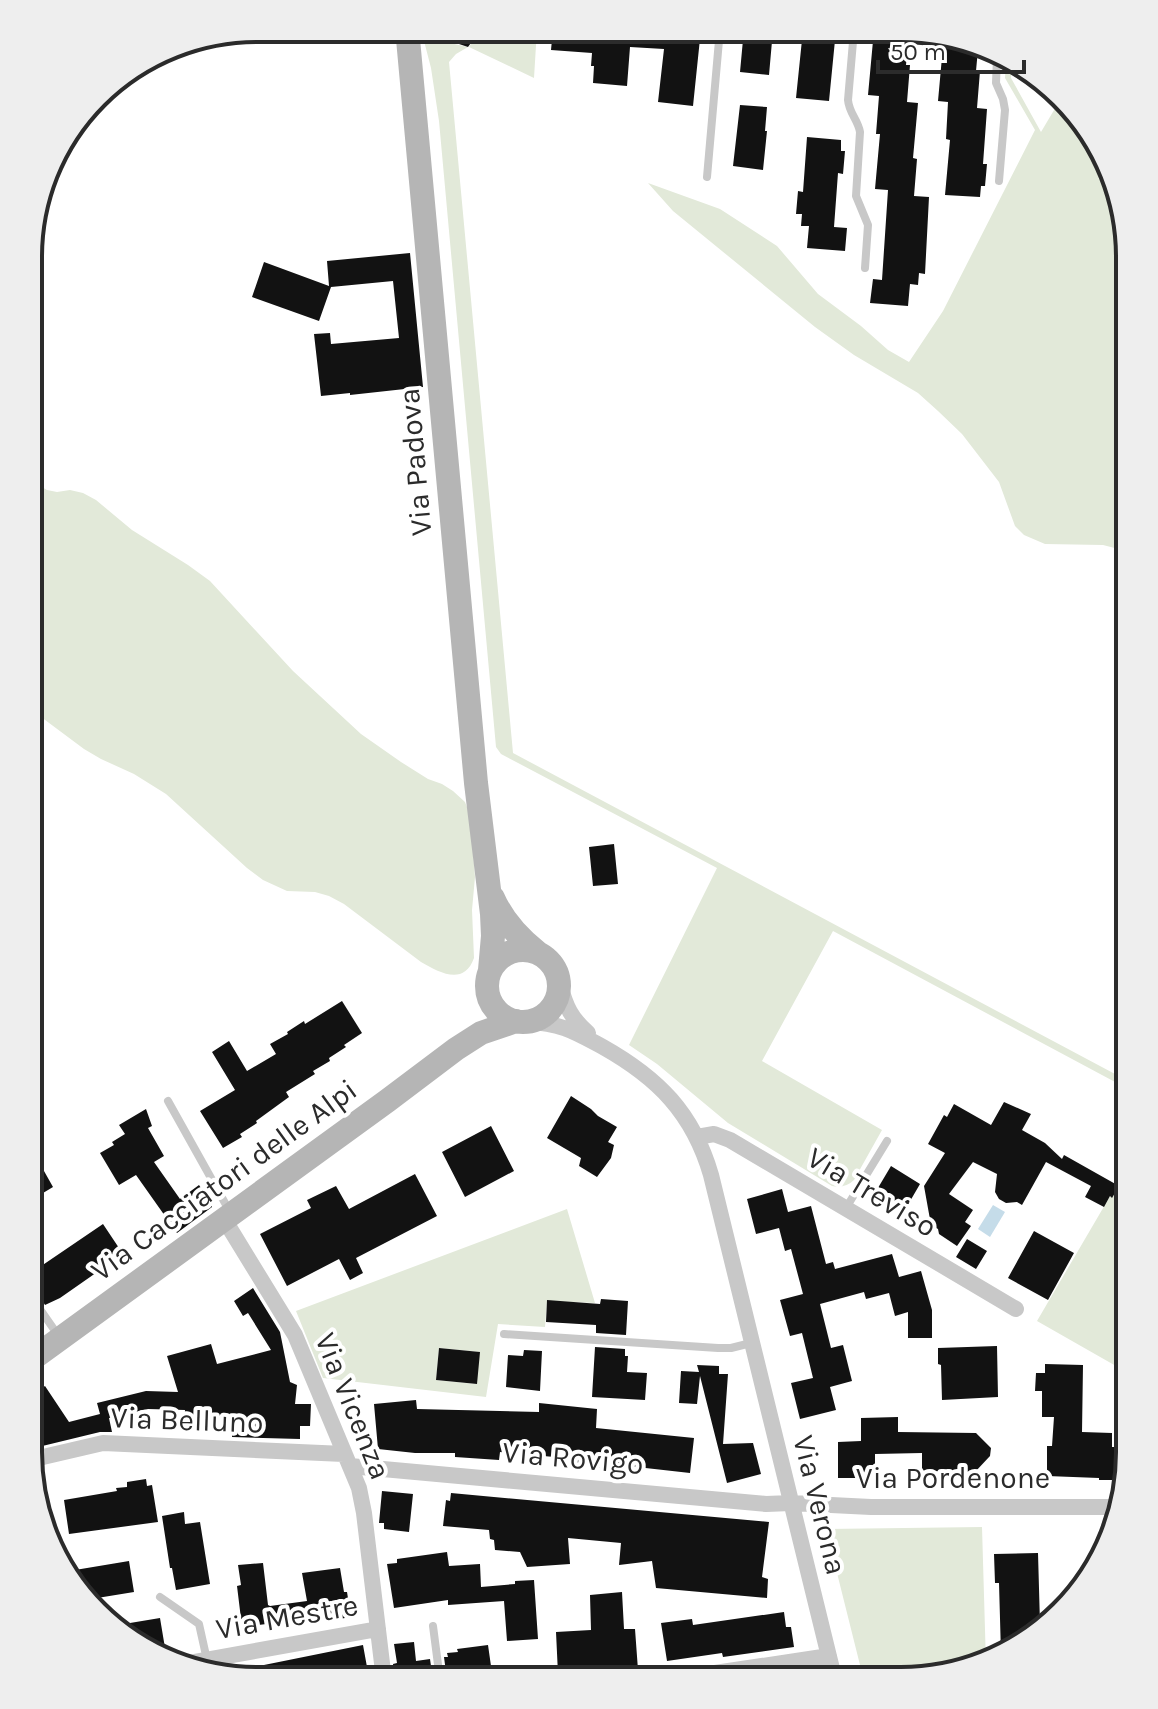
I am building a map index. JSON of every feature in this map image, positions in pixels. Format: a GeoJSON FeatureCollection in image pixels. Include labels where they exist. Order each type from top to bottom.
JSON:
{"type":"FeatureCollection","features":[{"type":"Feature","properties":{"kind":"street","name":"Via Padova"},"geometry":{"type":"LineString","coordinates":[[408,42],[476,783],[493,936],[489,979]]}},
{"type":"Feature","properties":{"kind":"street","name":"Via Padova"},"geometry":{"type":"LineString","coordinates":[[488,889],[508,924],[538,953]]}},
{"type":"Feature","properties":{"kind":"street"},"geometry":{"type":"LineString","coordinates":[[522,1021],[504,1017],[489,997],[489,979],[502,957],[510,952],[529,950],[538,953],[554,966],[560,985]]}},
{"type":"Feature","properties":{"kind":"street","name":"Via Cacciatori delle Alpi"},"geometry":{"type":"LineString","coordinates":[[456,1049],[479,1019],[489,979]]}},
{"type":"Feature","properties":{"kind":"street","name":"Via Cacciatori delle Alpi"},"geometry":{"type":"LineString","coordinates":[[42,1352],[456,1049],[481,1033],[540,1018],[550,1011],[560,985]]}},
{"type":"Feature","properties":{"kind":"street","name":"Via Verona"},"geometry":{"type":"LineString","coordinates":[[560,985],[573,1020],[604,1048]]}},
{"type":"Feature","properties":{"kind":"street","name":"Via Verona"},"geometry":{"type":"LineString","coordinates":[[522,1021],[566,1027],[637,1068],[657,1084],[682,1112],[697,1137],[711,1175],[832,1667]]}},
{"type":"Feature","properties":{"kind":"street","name":"Via Treviso"},"geometry":{"type":"LineString","coordinates":[[697,1137],[709,1134],[723,1137],[1016,1309]]}},
{"type":"Feature","properties":{"kind":"street","name":"Via Vicenza"},"geometry":{"type":"LineString","coordinates":[[228,1216],[295,1335],[357,1482],[362,1500],[382,1667]]}},
{"type":"Feature","properties":{"kind":"street","name":"Via Belluno"},"geometry":{"type":"LineString","coordinates":[[42,1457],[103,1443],[347,1460]]}},
{"type":"Feature","properties":{"kind":"street","name":"Via Rovigo"},"geometry":{"type":"LineString","coordinates":[[347,1460],[766,1504],[791,1503]]}},
{"type":"Feature","properties":{"kind":"street","name":"Via Pordenone"},"geometry":{"type":"LineString","coordinates":[[791,1503],[871,1507],[1109,1507]]}},
{"type":"Feature","properties":{"kind":"street","name":"Via Mestre"},"geometry":{"type":"LineString","coordinates":[[204,1661],[378,1629]]}},
{"type":"Feature","properties":{"kind":"street"},"geometry":{"type":"LineString","coordinates":[[755,1667],[829,1656]]}},
{"type":"Feature","properties":{"kind":"lane"},"geometry":{"type":"LineString","coordinates":[[707,177],[719,42]]}},
{"type":"Feature","properties":{"kind":"lane"},"geometry":{"type":"LineString","coordinates":[[853,42],[848,100],[860,129],[856,193],[868,225],[865,268]]}},
{"type":"Feature","properties":{"kind":"lane"},"geometry":{"type":"LineString","coordinates":[[997,65],[996,81],[1005,107],[999,181]]}},
{"type":"Feature","properties":{"kind":"lane"},"geometry":{"type":"LineString","coordinates":[[168,1101],[228,1216]]}},
{"type":"Feature","properties":{"kind":"lane"},"geometry":{"type":"LineString","coordinates":[[846,1209],[887,1141]]}},
{"type":"Feature","properties":{"kind":"lane"},"geometry":{"type":"LineString","coordinates":[[42,1312],[60,1338]]}},
{"type":"Feature","properties":{"kind":"lane"},"geometry":{"type":"LineString","coordinates":[[504,1334],[726,1348],[751,1343]]}},
{"type":"Feature","properties":{"kind":"lane","name":"Via Mestre"},"geometry":{"type":"LineString","coordinates":[[160,1597],[199,1624],[207,1660]]}},
{"type":"Feature","properties":{"kind":"lane"},"geometry":{"type":"LineString","coordinates":[[433,1626],[438,1667]]}},
{"type":"Feature","properties":{"kind":"green space"},"geometry":{"type":"Polygon","coordinates":[[[424,42],[446,42],[468,47],[449,62],[513,753],[1116,1075],[1116,1083],[833,931],[762,1061],[882,1130],[849,1184],[832,1186],[728,1123],[657,1064],[629,1045],[717,868],[501,754],[496,747],[439,121],[424,42]]]}},
{"type":"Feature","properties":{"kind":"green space"},"geometry":{"type":"Polygon","coordinates":[[[472,42],[536,42],[534,78],[469,47],[472,42]]]}},
{"type":"Feature","properties":{"kind":"green space"},"geometry":{"type":"Polygon","coordinates":[[[1006,69],[1011,73],[1011,78],[1041,132],[1055,108],[1072,126],[1094,162],[1112,215],[1116,257],[1116,548],[1103,545],[1045,544],[1024,535],[1015,526],[999,482],[962,434],[938,411],[918,393],[854,355],[815,327],[673,211],[648,183],[720,209],[777,246],[818,294],[888,350],[909,362],[943,311],[1035,130],[1005,78],[1006,69]]]}},
{"type":"Feature","properties":{"kind":"green space"},"geometry":{"type":"Polygon","coordinates":[[[42,487],[57,492],[70,490],[83,493],[96,500],[132,530],[210,581],[293,671],[361,734],[428,779],[453,791],[465,802],[470,815],[475,877],[472,910],[474,958],[470,967],[458,974],[443,973],[421,962],[329,896],[287,891],[263,880],[166,794],[84,749],[42,718],[42,487]]]}},
{"type":"Feature","properties":{"kind":"green space"},"geometry":{"type":"Polygon","coordinates":[[[1116,1186],[1116,1366],[1037,1321],[1116,1186]]]}},
{"type":"Feature","properties":{"kind":"green space"},"geometry":{"type":"Polygon","coordinates":[[[567,1209],[595,1303],[547,1301],[545,1327],[498,1324],[486,1397],[323,1378],[296,1311],[567,1209]],[[439,1348],[436,1380],[476,1384],[479,1352],[439,1348]]]}},
{"type":"Feature","properties":{"kind":"green space"},"geometry":{"type":"Polygon","coordinates":[[[982,1527],[986,1649],[929,1665],[860,1667],[826,1529],[982,1527]]]}},
{"type":"Feature","properties":{"kind":"water"},"geometry":{"type":"Polygon","coordinates":[[[993,1205],[1005,1212],[990,1237],[978,1229],[993,1205]]]}},
{"type":"Feature","properties":{"kind":"building"},"geometry":{"type":"Polygon","coordinates":[[[453,42],[472,42],[468,47],[453,42]]]}},
{"type":"Feature","properties":{"kind":"building"},"geometry":{"type":"Polygon","coordinates":[[[552,42],[700,42],[693,106],[658,102],[664,49],[630,47],[627,86],[593,83],[592,53],[551,50],[552,42]]]}},
{"type":"Feature","properties":{"kind":"building"},"geometry":{"type":"Polygon","coordinates":[[[743,42],[772,42],[769,75],[740,72],[743,42]]]}},
{"type":"Feature","properties":{"kind":"building"},"geometry":{"type":"Polygon","coordinates":[[[802,42],[835,42],[829,101],[796,98],[802,42]]]}},
{"type":"Feature","properties":{"kind":"building"},"geometry":{"type":"Polygon","coordinates":[[[873,42],[908,42],[906,65],[910,65],[907,102],[918,103],[913,158],[917,159],[914,196],[929,197],[925,274],[919,273],[918,285],[910,284],[908,306],[870,303],[873,279],[882,280],[888,190],[875,189],[880,134],[876,134],[879,96],[868,95],[873,42]]]}},
{"type":"Feature","properties":{"kind":"building"},"geometry":{"type":"Polygon","coordinates":[[[943,46],[977,56],[976,71],[980,71],[977,108],[987,109],[983,164],[987,164],[985,186],[981,186],[980,197],[945,195],[950,140],[946,139],[948,102],[938,101],[943,46]]]}},
{"type":"Feature","properties":{"kind":"building"},"geometry":{"type":"Polygon","coordinates":[[[740,105],[767,107],[763,170],[733,166],[740,105]]]}},
{"type":"Feature","properties":{"kind":"building"},"geometry":{"type":"Polygon","coordinates":[[[807,137],[841,140],[841,151],[845,151],[843,174],[838,173],[834,227],[847,228],[845,251],[807,248],[809,226],[801,226],[802,214],[796,214],[798,191],[803,192],[807,137]]]}},
{"type":"Feature","properties":{"kind":"building"},"geometry":{"type":"Polygon","coordinates":[[[410,253],[423,387],[321,396],[314,334],[330,333],[331,344],[399,338],[393,281],[331,287],[319,321],[252,297],[264,262],[329,286],[327,261],[410,253]]]}},
{"type":"Feature","properties":{"kind":"building"},"geometry":{"type":"Polygon","coordinates":[[[614,844],[618,884],[593,886],[589,847],[614,844]]]}},
{"type":"Feature","properties":{"kind":"building"},"geometry":{"type":"Polygon","coordinates":[[[342,1001],[362,1033],[329,1058],[330,1061],[313,1071],[315,1074],[286,1092],[289,1097],[240,1134],[242,1137],[223,1148],[200,1111],[235,1090],[212,1052],[229,1041],[247,1071],[276,1054],[270,1044],[342,1001]]]}},
{"type":"Feature","properties":{"kind":"building"},"geometry":{"type":"Polygon","coordinates":[[[571,1096],[617,1127],[608,1142],[614,1145],[611,1158],[597,1177],[579,1166],[581,1158],[547,1138],[571,1096]]]}},
{"type":"Feature","properties":{"kind":"building"},"geometry":{"type":"Polygon","coordinates":[[[1004,1102],[1031,1114],[1022,1130],[1045,1143],[1062,1159],[1064,1155],[1116,1184],[1116,1191],[1104,1207],[1085,1197],[1091,1186],[1046,1162],[1022,1205],[1006,1203],[995,1192],[997,1174],[973,1162],[949,1194],[973,1210],[965,1222],[971,1226],[957,1246],[931,1225],[924,1186],[945,1153],[928,1144],[954,1104],[991,1125],[1004,1102]]]}},
{"type":"Feature","properties":{"kind":"building"},"geometry":{"type":"Polygon","coordinates":[[[146,1109],[152,1126],[148,1128],[164,1156],[154,1162],[180,1199],[199,1185],[203,1191],[207,1188],[215,1201],[212,1207],[177,1233],[136,1175],[119,1185],[100,1153],[125,1134],[119,1125],[146,1109]]]}},
{"type":"Feature","properties":{"kind":"building"},"geometry":{"type":"Polygon","coordinates":[[[491,1126],[514,1171],[465,1197],[442,1152],[491,1126]]]}},
{"type":"Feature","properties":{"kind":"building"},"geometry":{"type":"Polygon","coordinates":[[[891,1166],[920,1184],[902,1215],[872,1198],[891,1166]]]}},
{"type":"Feature","properties":{"kind":"building"},"geometry":{"type":"Polygon","coordinates":[[[42,1172],[53,1187],[42,1194],[42,1172]]]}},
{"type":"Feature","properties":{"kind":"building"},"geometry":{"type":"Polygon","coordinates":[[[415,1174],[437,1216],[356,1258],[363,1273],[350,1280],[339,1259],[287,1286],[260,1234],[311,1208],[307,1200],[336,1186],[349,1209],[415,1174]]]}},
{"type":"Feature","properties":{"kind":"building"},"geometry":{"type":"Polygon","coordinates":[[[782,1189],[788,1212],[811,1206],[826,1264],[833,1262],[835,1269],[892,1254],[899,1277],[921,1271],[932,1310],[932,1338],[908,1338],[908,1312],[895,1316],[889,1293],[866,1299],[864,1292],[820,1304],[831,1348],[843,1345],[852,1381],[830,1387],[836,1410],[800,1419],[791,1383],[813,1378],[802,1333],[790,1336],[780,1300],[803,1294],[791,1249],[785,1251],[779,1228],[756,1234],[747,1199],[782,1189]]]}},
{"type":"Feature","properties":{"kind":"building"},"geometry":{"type":"Polygon","coordinates":[[[103,1224],[123,1254],[45,1305],[42,1300],[42,1265],[103,1224]]]}},
{"type":"Feature","properties":{"kind":"building"},"geometry":{"type":"Polygon","coordinates":[[[1034,1231],[1074,1253],[1048,1300],[1008,1278],[1034,1231]]]}},
{"type":"Feature","properties":{"kind":"building"},"geometry":{"type":"Polygon","coordinates":[[[967,1239],[987,1251],[976,1269],[956,1257],[967,1239]]]}},
{"type":"Feature","properties":{"kind":"building"},"geometry":{"type":"Polygon","coordinates":[[[253,1288],[280,1332],[290,1382],[297,1385],[295,1404],[311,1404],[310,1426],[300,1426],[300,1439],[232,1437],[232,1429],[184,1426],[185,1410],[148,1409],[109,1418],[112,1432],[42,1446],[42,1388],[45,1386],[69,1422],[100,1414],[97,1403],[146,1391],[178,1392],[167,1356],[211,1344],[217,1364],[271,1350],[248,1313],[243,1316],[234,1301],[253,1288]]]}},
{"type":"Feature","properties":{"kind":"building"},"geometry":{"type":"Polygon","coordinates":[[[601,1299],[628,1301],[626,1335],[596,1333],[596,1325],[546,1322],[547,1300],[600,1304],[601,1299]]]}},
{"type":"Feature","properties":{"kind":"building"},"geometry":{"type":"Polygon","coordinates":[[[997,1346],[998,1397],[942,1400],[938,1348],[997,1346]]]}},
{"type":"Feature","properties":{"kind":"building"},"geometry":{"type":"Polygon","coordinates":[[[595,1347],[625,1349],[627,1372],[647,1373],[645,1400],[592,1397],[595,1347]]]}},
{"type":"Feature","properties":{"kind":"building"},"geometry":{"type":"Polygon","coordinates":[[[439,1348],[480,1352],[477,1384],[436,1380],[439,1348]]]}},
{"type":"Feature","properties":{"kind":"building"},"geometry":{"type":"Polygon","coordinates":[[[524,1350],[542,1351],[540,1391],[506,1387],[508,1355],[523,1356],[524,1350]]]}},
{"type":"Feature","properties":{"kind":"building"},"geometry":{"type":"Polygon","coordinates":[[[1045,1364],[1083,1365],[1082,1432],[1112,1433],[1112,1447],[1116,1447],[1114,1480],[1047,1476],[1047,1446],[1052,1446],[1054,1417],[1042,1417],[1042,1391],[1035,1391],[1036,1373],[1045,1373],[1045,1364]]]}},
{"type":"Feature","properties":{"kind":"building"},"geometry":{"type":"Polygon","coordinates":[[[697,1365],[719,1366],[719,1374],[728,1374],[723,1444],[753,1443],[761,1474],[727,1483],[700,1376],[697,1404],[679,1403],[681,1371],[699,1372],[697,1365]]]}},
{"type":"Feature","properties":{"kind":"building"},"geometry":{"type":"Polygon","coordinates":[[[416,1400],[417,1409],[539,1412],[539,1403],[597,1409],[596,1428],[694,1438],[690,1473],[601,1463],[600,1468],[575,1466],[576,1459],[500,1452],[499,1460],[455,1457],[455,1453],[378,1449],[374,1404],[416,1400]]]}},
{"type":"Feature","properties":{"kind":"building"},"geometry":{"type":"Polygon","coordinates":[[[898,1417],[898,1432],[976,1433],[991,1448],[990,1456],[975,1472],[922,1471],[922,1453],[875,1454],[875,1478],[838,1478],[838,1442],[861,1441],[861,1418],[898,1417]]]}},
{"type":"Feature","properties":{"kind":"building"},"geometry":{"type":"Polygon","coordinates":[[[146,1479],[147,1486],[152,1485],[158,1522],[69,1534],[64,1500],[117,1491],[116,1488],[127,1487],[127,1482],[146,1479]]]}},
{"type":"Feature","properties":{"kind":"building"},"geometry":{"type":"Polygon","coordinates":[[[382,1491],[413,1494],[409,1532],[384,1529],[384,1523],[379,1523],[382,1491]]]}},
{"type":"Feature","properties":{"kind":"building"},"geometry":{"type":"Polygon","coordinates":[[[451,1493],[769,1522],[762,1577],[768,1579],[767,1598],[656,1588],[652,1561],[619,1565],[621,1543],[568,1538],[570,1564],[527,1567],[520,1552],[495,1550],[489,1530],[443,1526],[446,1500],[450,1501],[451,1493]]]}},
{"type":"Feature","properties":{"kind":"building"},"geometry":{"type":"Polygon","coordinates":[[[184,1512],[185,1524],[200,1522],[210,1584],[176,1590],[162,1516],[184,1512]]]}},
{"type":"Feature","properties":{"kind":"building"},"geometry":{"type":"Polygon","coordinates":[[[447,1552],[449,1566],[480,1564],[481,1587],[534,1580],[538,1639],[507,1641],[504,1601],[448,1605],[448,1600],[394,1608],[387,1564],[397,1563],[397,1559],[447,1552]]]}},
{"type":"Feature","properties":{"kind":"building"},"geometry":{"type":"Polygon","coordinates":[[[1038,1553],[1040,1616],[1001,1642],[999,1583],[995,1583],[994,1554],[1038,1553]]]}},
{"type":"Feature","properties":{"kind":"building"},"geometry":{"type":"Polygon","coordinates":[[[129,1561],[134,1592],[99,1598],[77,1570],[129,1561]]]}},
{"type":"Feature","properties":{"kind":"building"},"geometry":{"type":"Polygon","coordinates":[[[263,1563],[270,1606],[307,1601],[302,1573],[340,1568],[351,1617],[242,1627],[238,1565],[263,1563]]]}},
{"type":"Feature","properties":{"kind":"building"},"geometry":{"type":"Polygon","coordinates":[[[622,1592],[624,1629],[635,1629],[638,1667],[558,1667],[556,1632],[591,1630],[590,1595],[622,1592]]]}},
{"type":"Feature","properties":{"kind":"building"},"geometry":{"type":"Polygon","coordinates":[[[784,1612],[786,1627],[791,1627],[794,1647],[667,1661],[661,1623],[692,1619],[693,1625],[784,1612]]]}},
{"type":"Feature","properties":{"kind":"building"},"geometry":{"type":"Polygon","coordinates":[[[160,1618],[165,1646],[149,1638],[127,1624],[160,1618]]]}},
{"type":"Feature","properties":{"kind":"building"},"geometry":{"type":"Polygon","coordinates":[[[414,1642],[416,1661],[430,1659],[431,1667],[393,1667],[397,1663],[394,1644],[414,1642]]]}},
{"type":"Feature","properties":{"kind":"building"},"geometry":{"type":"Polygon","coordinates":[[[363,1645],[367,1667],[259,1667],[363,1645]]]}},
{"type":"Feature","properties":{"kind":"building"},"geometry":{"type":"Polygon","coordinates":[[[488,1645],[491,1667],[445,1667],[444,1657],[448,1657],[447,1653],[458,1652],[457,1649],[488,1645]]]}}]}
